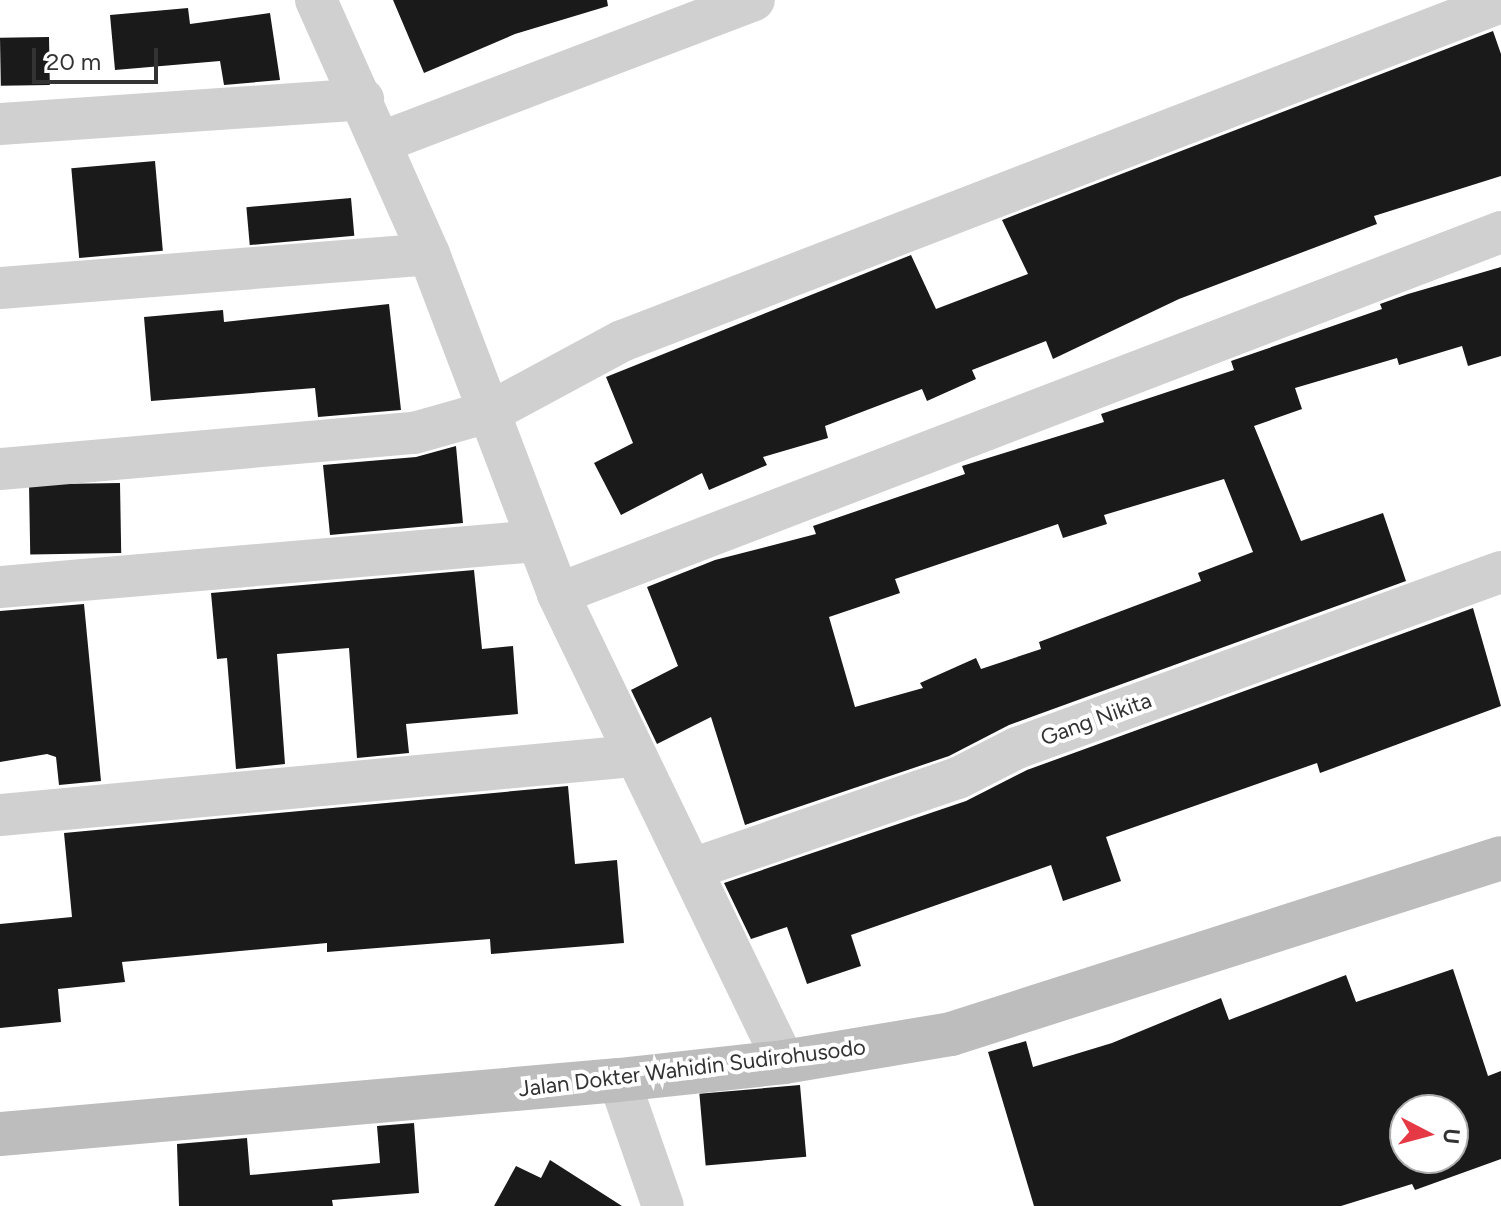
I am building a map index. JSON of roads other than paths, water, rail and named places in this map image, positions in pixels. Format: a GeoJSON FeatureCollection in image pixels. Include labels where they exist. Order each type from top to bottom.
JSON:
{"type":"FeatureCollection","features":[{"type":"Feature","properties":{"kind":"street"},"geometry":{"type":"LineString","coordinates":[[316,0],[363,99],[429,254],[492,411],[558,594],[632,756],[692,869],[784,1062]]}},
{"type":"Feature","properties":{"kind":"street"},"geometry":{"type":"LineString","coordinates":[[382,142],[754,0]]}},
{"type":"Feature","properties":{"kind":"street"},"geometry":{"type":"LineString","coordinates":[[0,469],[414,433],[492,411],[622,341],[1501,2]]}},
{"type":"Feature","properties":{"kind":"street"},"geometry":{"type":"LineString","coordinates":[[0,124],[363,99]]}},
{"type":"Feature","properties":{"kind":"street"},"geometry":{"type":"LineString","coordinates":[[558,594],[1501,232]]}},
{"type":"Feature","properties":{"kind":"street"},"geometry":{"type":"LineString","coordinates":[[0,288],[429,254]]}},
{"type":"Feature","properties":{"kind":"street"},"geometry":{"type":"LineString","coordinates":[[0,587],[537,541]]}},
{"type":"Feature","properties":{"kind":"street","name":"Gang Nikita"},"geometry":{"type":"LineString","coordinates":[[692,869],[958,778],[1017,748],[1501,572]]}},
{"type":"Feature","properties":{"kind":"street"},"geometry":{"type":"LineString","coordinates":[[0,815],[632,756]]}},
{"type":"Feature","properties":{"kind":"street","name":"Jalan Dokter Wahidin Sudirohusodo"},"geometry":{"type":"LineString","coordinates":[[0,1134],[619,1080],[784,1062],[951,1034],[1501,858]]}},
{"type":"Feature","properties":{"kind":"street"},"geometry":{"type":"LineString","coordinates":[[619,1080],[663,1206]]}}]}
